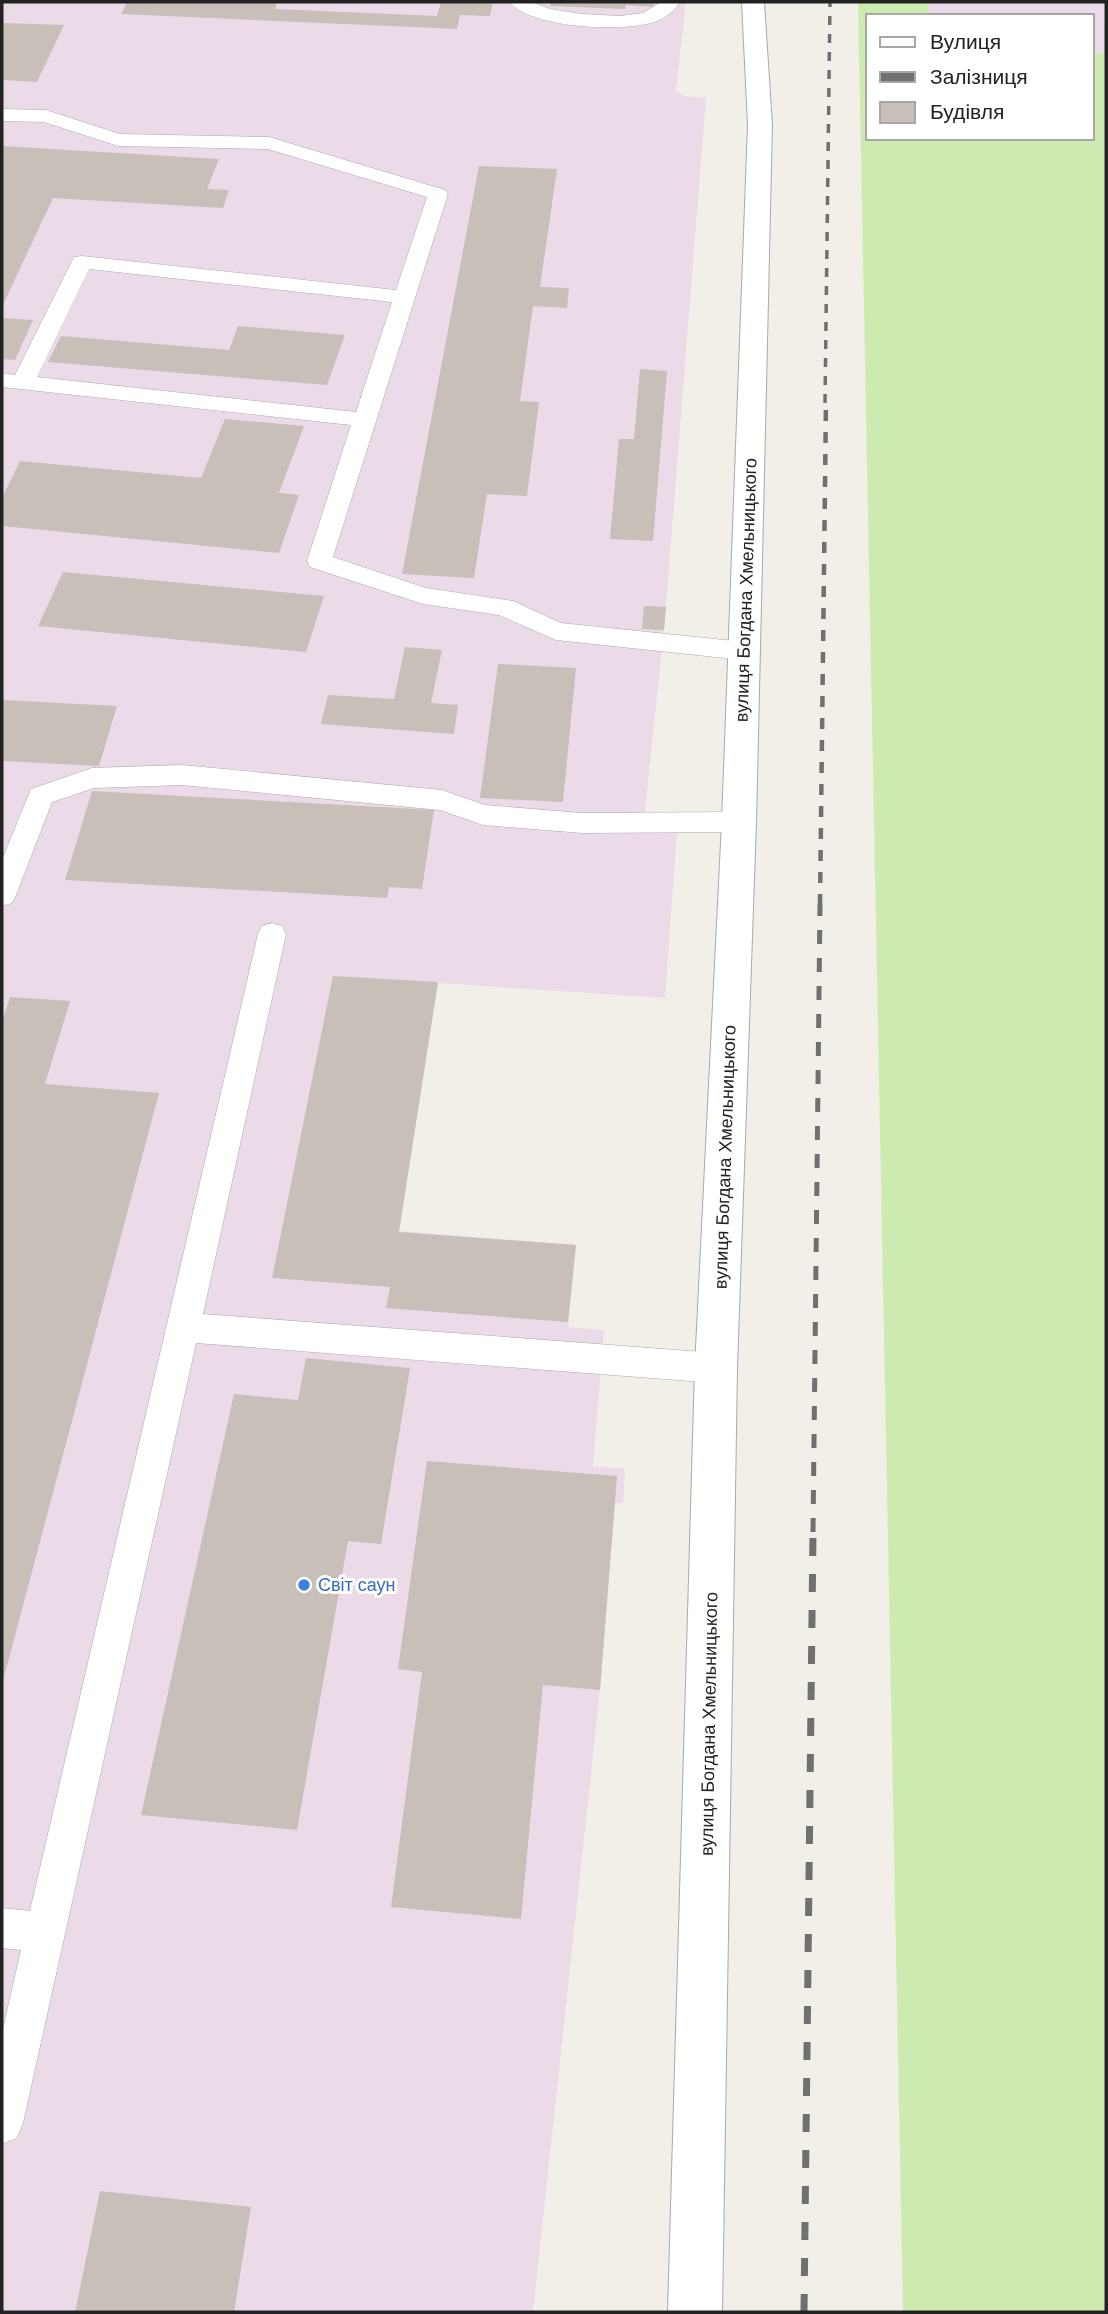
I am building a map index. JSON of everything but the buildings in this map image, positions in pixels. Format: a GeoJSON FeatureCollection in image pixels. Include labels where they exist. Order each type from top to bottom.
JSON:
{"type":"FeatureCollection","features":[{"type":"Feature","properties":{"kind":"street","name":"вулиця Богдана Хмельницького"},"geometry":{"type":"LineString","coordinates":[[695,2312],[716,1368],[739,822],[760,125],[753,2]]}},
{"type":"Feature","properties":{"kind":"lane"},"geometry":{"type":"LineString","coordinates":[[519,2],[544,15],[632,20],[649,18],[665,9],[671,2]]}},
{"type":"Feature","properties":{"kind":"lane"},"geometry":{"type":"LineString","coordinates":[[2,116],[46,116],[118,140],[270,143],[438,194],[319,561],[423,596],[504,607],[556,631],[744,651]]}},
{"type":"Feature","properties":{"kind":"lane"},"geometry":{"type":"LineString","coordinates":[[366,420],[12,381],[82,262],[405,297]]}},
{"type":"Feature","properties":{"kind":"lane"},"geometry":{"type":"LineString","coordinates":[[2,895],[41,796],[92,778],[182,775],[442,800],[484,815],[582,823],[739,822]]}},
{"type":"Feature","properties":{"kind":"lane"},"geometry":{"type":"LineString","coordinates":[[2,2123],[272,934]]}},
{"type":"Feature","properties":{"kind":"lane"},"geometry":{"type":"LineString","coordinates":[[183,1327],[716,1368]]}},
{"type":"Feature","properties":{"kind":"lane"},"geometry":{"type":"LineString","coordinates":[[2,1928],[45,1933]]}},
{"type":"Feature","properties":{"kind":"shaded area"},"geometry":{"type":"Polygon","coordinates":[[[2,2],[686,2],[676,91],[684,96],[706,98],[664,630],[643,829],[677,832],[665,998],[438,983],[399,1231],[576,1245],[568,1327],[604,1330],[593,1466],[625,1469],[623,1503],[615,1503],[600,1690],[533,2312],[2,2312],[2,2]]]}},
{"type":"Feature","properties":{"kind":"shaded area"},"geometry":{"type":"Polygon","coordinates":[[[928,2],[1104,2],[1106,53],[1094,53],[1094,14],[929,14],[928,2]]]}},
{"type":"Feature","properties":{"kind":"green space"},"geometry":{"type":"Polygon","coordinates":[[[858,2],[928,2],[929,14],[866,14],[866,140],[1094,140],[1094,53],[1106,53],[1106,2312],[903,2312],[858,2]]]}},
{"type":"Feature","properties":{"kind":"railway"},"geometry":{"type":"LineString","coordinates":[[825,403],[830,2]]}},
{"type":"Feature","properties":{"kind":"railway"},"geometry":{"type":"LineString","coordinates":[[820,905],[826,401]]}},
{"type":"Feature","properties":{"kind":"railway"},"geometry":{"type":"LineString","coordinates":[[813,1532],[820,904]]}},
{"type":"Feature","properties":{"kind":"railway"},"geometry":{"type":"LineString","coordinates":[[804,2312],[813,1531]]}},
{"type":"Feature","properties":{"kind":"place","name":"Світ саун"},"geometry":{"type":"Point","coordinates":[304,1585]}}]}
